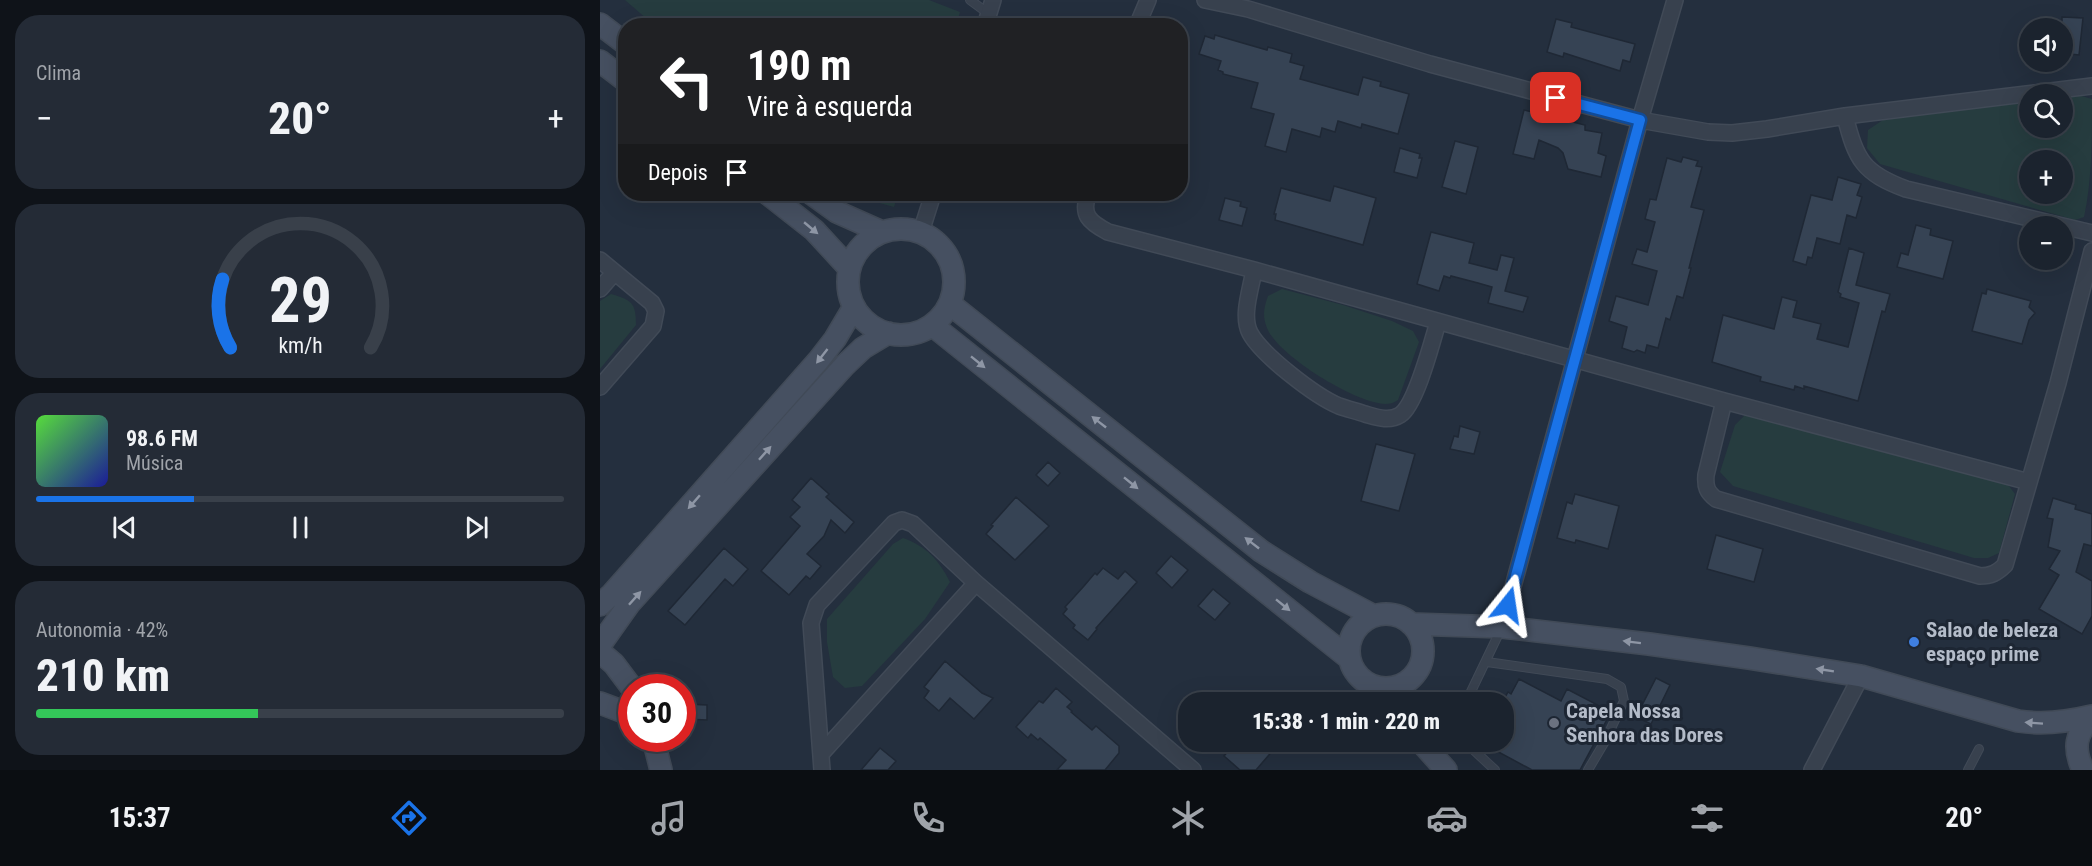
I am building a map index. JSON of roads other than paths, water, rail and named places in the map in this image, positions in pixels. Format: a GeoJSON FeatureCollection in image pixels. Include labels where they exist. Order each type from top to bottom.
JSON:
{"type":"FeatureCollection","features":[{"type":"Feature","properties":{"kind":"street"},"geometry":{"type":"LineString","coordinates":[[1140,18],[1148,0]]}},
{"type":"Feature","properties":{"kind":"street"},"geometry":{"type":"LineString","coordinates":[[1205,0],[1248,4],[1430,64],[1640,120],[1708,132],[1732,133],[1808,124],[1845,117],[2092,86]]}},
{"type":"Feature","properties":{"kind":"street"},"geometry":{"type":"LineString","coordinates":[[1502,627],[1640,120],[1675,0]]}},
{"type":"Feature","properties":{"kind":"street"},"geometry":{"type":"LineString","coordinates":[[600,24],[618,38]]}},
{"type":"Feature","properties":{"kind":"street"},"geometry":{"type":"LineString","coordinates":[[600,61],[618,75]]}},
{"type":"Feature","properties":{"kind":"street"},"geometry":{"type":"LineString","coordinates":[[1845,117],[1850,136],[1862,163],[1886,182],[1906,189],[2092,233]]}},
{"type":"Feature","properties":{"kind":"street"},"geometry":{"type":"LineString","coordinates":[[777,201],[814,230],[849,268]]}},
{"type":"Feature","properties":{"kind":"street"},"geometry":{"type":"LineString","coordinates":[[822,201],[837,212],[882,232]]}},
{"type":"Feature","properties":{"kind":"street"},"geometry":{"type":"LineString","coordinates":[[921,232],[931,201]]}},
{"type":"Feature","properties":{"kind":"street"},"geometry":{"type":"LineString","coordinates":[[1087,201],[1085,211],[1089,220],[1108,232],[1254,270],[1724,402],[2029,482]]}},
{"type":"Feature","properties":{"kind":"street"},"geometry":{"type":"LineString","coordinates":[[902,228],[921,232],[936,241],[947,254],[954,270],[955,287],[950,304],[943,316],[918,332],[904,335],[874,328],[854,307],[848,288],[849,268],[856,253],[867,240],[882,232],[902,228]]}},
{"type":"Feature","properties":{"kind":"street"},"geometry":{"type":"LineString","coordinates":[[1724,402],[1705,484],[1709,494],[1716,499],[1980,576],[1989,576],[1998,572],[2005,565],[2058,383],[2092,251]]}},
{"type":"Feature","properties":{"kind":"street"},"geometry":{"type":"LineString","coordinates":[[600,260],[652,303],[656,311],[653,326],[600,387]]}},
{"type":"Feature","properties":{"kind":"street"},"geometry":{"type":"LineString","coordinates":[[1254,270],[1246,322],[1251,334],[1262,348],[1298,380],[1338,405],[1381,418],[1393,419],[1402,414],[1409,405],[1416,392],[1438,322]]}},
{"type":"Feature","properties":{"kind":"street"},"geometry":{"type":"LineString","coordinates":[[600,289],[614,273]]}},
{"type":"Feature","properties":{"kind":"street"},"geometry":{"type":"LineString","coordinates":[[950,304],[1261,551],[1310,582],[1374,616]]}},
{"type":"Feature","properties":{"kind":"street"},"geometry":{"type":"LineString","coordinates":[[600,604],[612,594],[819,361],[854,307]]}},
{"type":"Feature","properties":{"kind":"street"},"geometry":{"type":"LineString","coordinates":[[932,325],[1350,659]]}},
{"type":"Feature","properties":{"kind":"street"},"geometry":{"type":"LineString","coordinates":[[622,674],[614,664],[600,655],[629,604],[845,364],[863,348],[888,333]]}},
{"type":"Feature","properties":{"kind":"street"},"geometry":{"type":"LineString","coordinates":[[822,770],[811,623],[817,605],[898,520],[913,524],[976,582],[1193,770]]}},
{"type":"Feature","properties":{"kind":"street"},"geometry":{"type":"LineString","coordinates":[[821,754],[976,582]]}},
{"type":"Feature","properties":{"kind":"street"},"geometry":{"type":"LineString","coordinates":[[1373,686],[1387,688],[1401,685],[1413,676],[1420,664],[1423,649],[1419,635],[1400,617],[1387,614],[1374,616],[1362,622],[1353,633],[1349,646],[1354,670],[1362,680],[1378,692]]}},
{"type":"Feature","properties":{"kind":"street"},"geometry":{"type":"LineString","coordinates":[[1410,624],[1502,627],[1660,645],[1861,676],[2018,721],[2038,724],[2092,717]]}},
{"type":"Feature","properties":{"kind":"street"},"geometry":{"type":"LineString","coordinates":[[1812,770],[1861,676]]}},
{"type":"Feature","properties":{"kind":"street"},"geometry":{"type":"LineString","coordinates":[[600,703],[618,710]]}},
{"type":"Feature","properties":{"kind":"street"},"geometry":{"type":"LineString","coordinates":[[2083,770],[2077,757],[2077,739],[2083,726],[2092,717]]}},
{"type":"Feature","properties":{"kind":"street"},"geometry":{"type":"LineString","coordinates":[[656,752],[661,770]]}},
{"type":"Feature","properties":{"kind":"street"},"geometry":{"type":"LineString","coordinates":[[1428,752],[1438,767]]}},
{"type":"Feature","properties":{"kind":"lane"},"geometry":{"type":"LineString","coordinates":[[970,0],[989,13]]}},
{"type":"Feature","properties":{"kind":"lane"},"geometry":{"type":"LineString","coordinates":[[1471,692],[1502,627]]}},
{"type":"Feature","properties":{"kind":"lane"},"geometry":{"type":"LineString","coordinates":[[1487,662],[1607,679],[1621,687],[1624,701],[1588,770]]}},
{"type":"Feature","properties":{"kind":"lane"},"geometry":{"type":"LineString","coordinates":[[1968,770],[1979,749]]}},
{"type":"Feature","properties":{"kind":"lane"},"geometry":{"type":"LineString","coordinates":[[1476,752],[1495,770]]}},
{"type":"Feature","properties":{"kind":"place","name":"Salao de beleza espaço prime"},"geometry":{"type":"Point","coordinates":[1914,642]}},
{"type":"Feature","properties":{"kind":"place","name":"Capela Nossa Senhora das Dores"},"geometry":{"type":"Point","coordinates":[1554,723]}}]}
